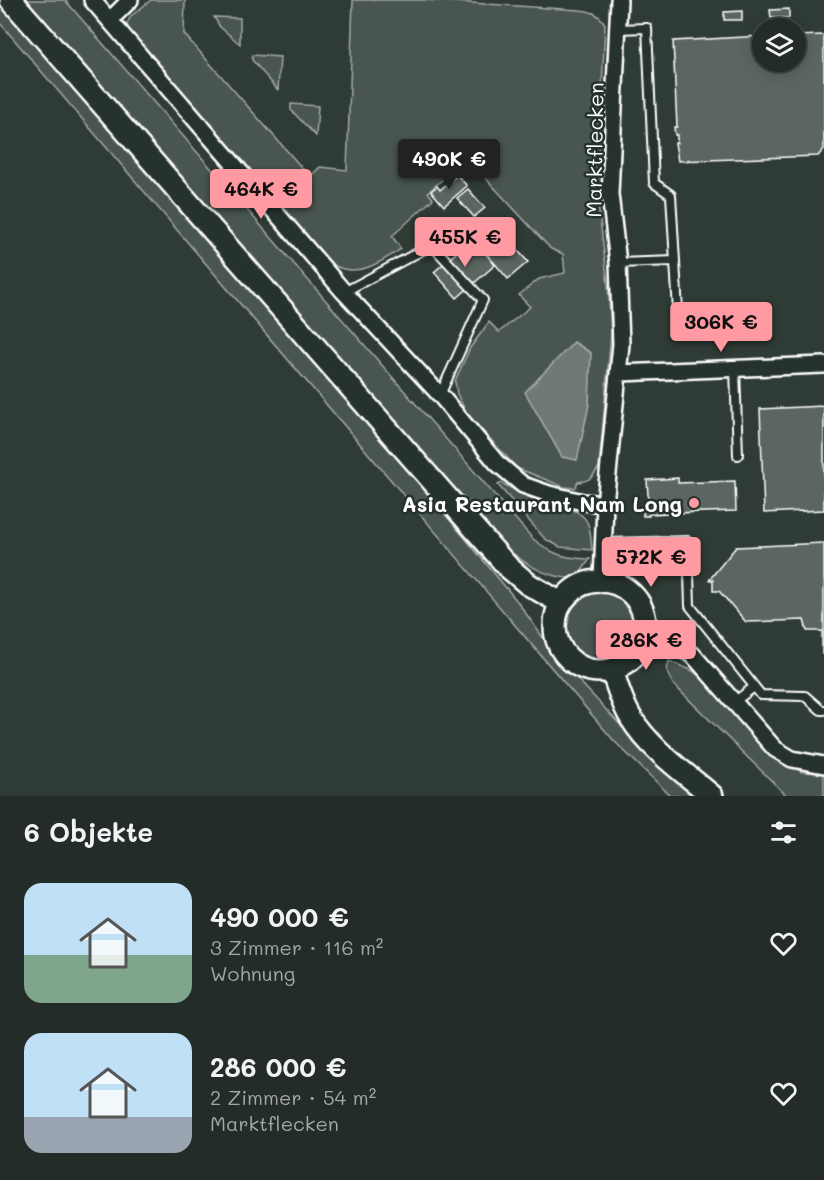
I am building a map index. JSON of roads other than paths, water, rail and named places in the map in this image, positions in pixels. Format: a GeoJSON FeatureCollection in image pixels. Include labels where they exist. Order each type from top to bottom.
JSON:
{"type":"FeatureCollection","features":[{"type":"Feature","properties":{"kind":"main road"},"geometry":{"type":"LineString","coordinates":[[10,0],[508,567],[528,584],[561,603]]}},
{"type":"Feature","properties":{"kind":"main road"},"geometry":{"type":"LineString","coordinates":[[602,581],[618,584],[631,593],[640,606],[645,621],[644,636],[638,651],[626,663],[612,670],[597,671],[582,668],[569,659],[560,647],[555,633],[555,617],[561,603],[578,586],[602,581]]}},
{"type":"Feature","properties":{"kind":"main road"},"geometry":{"type":"LineString","coordinates":[[612,670],[630,716],[639,728],[712,796]]}},
{"type":"Feature","properties":{"kind":"street"},"geometry":{"type":"LineString","coordinates":[[92,0],[344,292],[440,395],[496,463],[523,485],[583,502],[605,504]]}},
{"type":"Feature","properties":{"kind":"street"},"geometry":{"type":"LineString","coordinates":[[110,20],[130,0]]}},
{"type":"Feature","properties":{"kind":"street","name":"Marktflecken"},"geometry":{"type":"LineString","coordinates":[[602,581],[605,504],[619,373],[621,309],[610,194],[619,0]]}},
{"type":"Feature","properties":{"kind":"street"},"geometry":{"type":"LineString","coordinates":[[619,373],[824,365]]}},
{"type":"Feature","properties":{"kind":"street"},"geometry":{"type":"LineString","coordinates":[[644,636],[668,643],[693,655],[775,748],[792,759],[824,765]]}},
{"type":"Feature","properties":{"kind":"lane"},"geometry":{"type":"LineString","coordinates":[[618,29],[647,28],[654,183],[671,195],[678,311],[685,321],[698,326]]}},
{"type":"Feature","properties":{"kind":"lane"},"geometry":{"type":"LineString","coordinates":[[344,292],[432,245],[483,300],[440,395]]}},
{"type":"Feature","properties":{"kind":"lane"},"geometry":{"type":"LineString","coordinates":[[618,263],[675,261]]}},
{"type":"Feature","properties":{"kind":"lane"},"geometry":{"type":"LineString","coordinates":[[735,369],[738,455]]}},
{"type":"Feature","properties":{"kind":"lane"},"geometry":{"type":"LineString","coordinates":[[604,543],[688,541],[690,606],[754,687],[761,695],[805,696],[824,710]]}},
{"type":"Feature","properties":{"kind":"lane"},"geometry":{"type":"LineString","coordinates":[[734,702],[754,687]]}},
{"type":"Feature","properties":{"kind":"place","name":"Asia Restaurant Nam Long"},"geometry":{"type":"Point","coordinates":[694,503]}}]}
